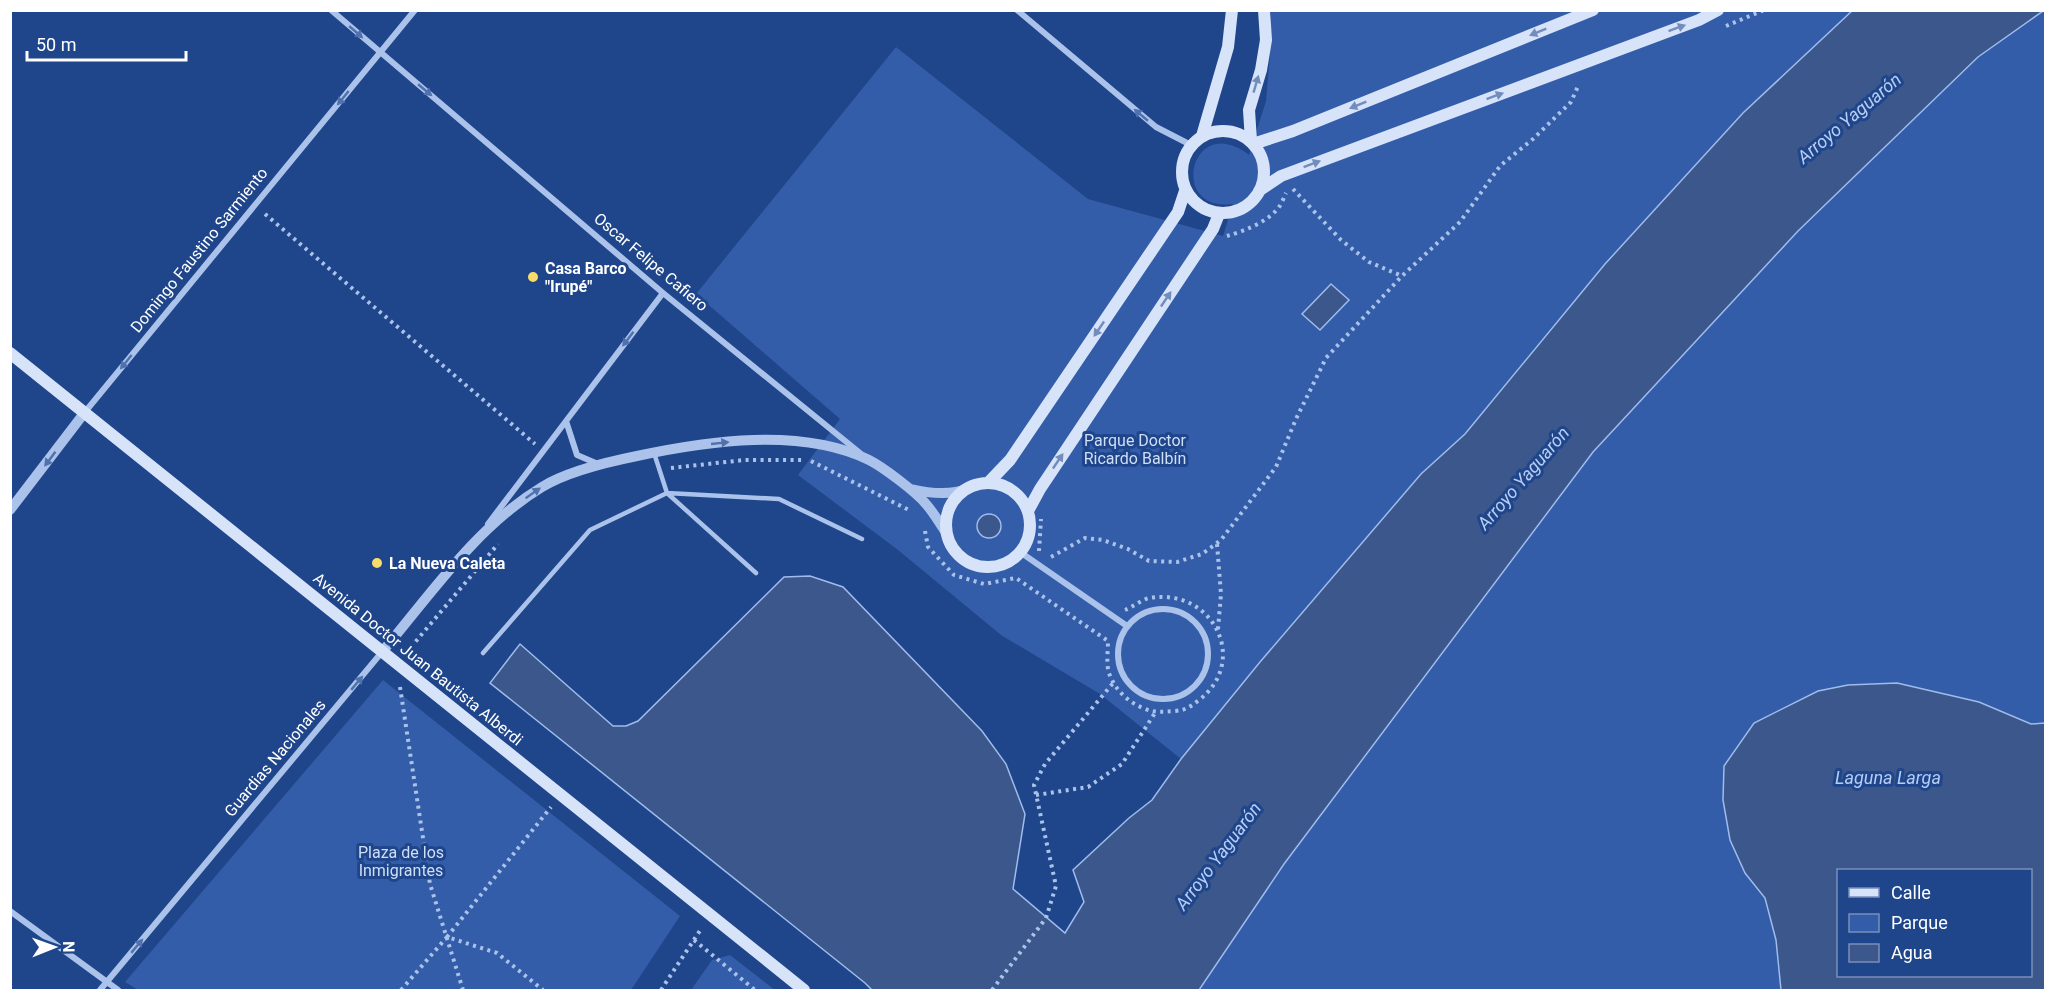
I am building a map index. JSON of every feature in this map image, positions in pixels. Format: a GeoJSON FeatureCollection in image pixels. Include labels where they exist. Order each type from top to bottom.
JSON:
{"type":"FeatureCollection","features":[{"type":"Feature","properties":{"kind":"main road"},"geometry":{"type":"LineString","coordinates":[[1202,136],[1228,47],[1233,10]]}},
{"type":"Feature","properties":{"kind":"main road"},"geometry":{"type":"LineString","coordinates":[[1252,143],[1249,110],[1261,70],[1266,40],[1264,10]]}},
{"type":"Feature","properties":{"kind":"main road"},"geometry":{"type":"LineString","coordinates":[[1252,143],[1293,131],[1593,10]]}},
{"type":"Feature","properties":{"kind":"main road"},"geometry":{"type":"LineString","coordinates":[[1260,190],[1281,176],[1699,20],[1718,10]]}},
{"type":"Feature","properties":{"kind":"main road"},"geometry":{"type":"LineString","coordinates":[[1222,130],[1242,135],[1260,154],[1264,166],[1264,179],[1253,201],[1243,209],[1232,213],[1211,212],[1196,204],[1185,191],[1181,167],[1184,155],[1202,136],[1222,130]]}},
{"type":"Feature","properties":{"kind":"main road"},"geometry":{"type":"LineString","coordinates":[[988,483],[1010,460],[1178,212],[1185,191]]}},
{"type":"Feature","properties":{"kind":"main road"},"geometry":{"type":"LineString","coordinates":[[1028,511],[1040,489],[1213,229],[1219,214]]}},
{"type":"Feature","properties":{"kind":"main road","name":"Avenida Doctor Juan Bautista Alberdi"},"geometry":{"type":"LineString","coordinates":[[10,353],[804,990]]}},
{"type":"Feature","properties":{"kind":"main road"},"geometry":{"type":"LineString","coordinates":[[988,483],[1000,484],[1012,490],[1022,500],[1028,511],[1030,533],[1020,552],[1010,561],[998,566],[985,567],[972,564],[960,557],[947,534],[946,523],[952,502],[968,488],[988,483]]}},
{"type":"Feature","properties":{"kind":"street","name":"Oscar Felipe Cafiero"},"geometry":{"type":"LineString","coordinates":[[331,10],[663,293],[869,461],[926,503],[947,534]]}},
{"type":"Feature","properties":{"kind":"street","name":"Domingo Faustino Sarmiento"},"geometry":{"type":"LineString","coordinates":[[10,510],[86,412],[415,10]]}},
{"type":"Feature","properties":{"kind":"street"},"geometry":{"type":"LineString","coordinates":[[1017,10],[1156,127],[1191,145]]}},
{"type":"Feature","properties":{"kind":"street","name":"Guardias Nacionales"},"geometry":{"type":"LineString","coordinates":[[100,990],[472,544],[663,293]]}},
{"type":"Feature","properties":{"kind":"street"},"geometry":{"type":"LineString","coordinates":[[566,421],[577,455],[599,464]]}},
{"type":"Feature","properties":{"kind":"street","name":"Guardias Nacionales"},"geometry":{"type":"LineString","coordinates":[[472,544],[514,507],[544,486],[599,464],[681,447],[744,440],[810,443],[833,448],[869,461]]}},
{"type":"Feature","properties":{"kind":"street","name":"Oscar Felipe Cafiero"},"geometry":{"type":"LineString","coordinates":[[908,488],[927,493],[960,492],[968,488]]}},
{"type":"Feature","properties":{"kind":"street"},"geometry":{"type":"LineString","coordinates":[[1020,552],[1127,626]]}},
{"type":"Feature","properties":{"kind":"street"},"geometry":{"type":"LineString","coordinates":[[1168,608],[1183,612],[1196,621],[1205,635],[1209,650],[1208,666],[1201,680],[1191,690],[1178,697],[1164,699],[1150,697],[1137,691],[1126,681],[1120,668],[1118,653],[1120,639],[1127,626],[1138,616],[1152,609],[1168,608]]}},
{"type":"Feature","properties":{"kind":"street"},"geometry":{"type":"LineString","coordinates":[[10,911],[118,990]]}},
{"type":"Feature","properties":{"kind":"lane"},"geometry":{"type":"LineString","coordinates":[[654,453],[667,493],[756,573]]}},
{"type":"Feature","properties":{"kind":"lane"},"geometry":{"type":"LineString","coordinates":[[483,653],[590,530],[667,493],[779,499],[862,538]]}},
{"type":"Feature","properties":{"kind":"path"},"geometry":{"type":"LineString","coordinates":[[1722,28],[1764,10]]}},
{"type":"Feature","properties":{"kind":"path"},"geometry":{"type":"LineString","coordinates":[[1057,566],[1048,559],[1085,538],[1103,540],[1128,549],[1149,561],[1177,562],[1202,554],[1217,544],[1276,467],[1300,410],[1326,358],[1402,276],[1460,222],[1500,166],[1533,139],[1571,102],[1579,84],[1569,87]]}},
{"type":"Feature","properties":{"kind":"path"},"geometry":{"type":"LineString","coordinates":[[1225,236],[1243,231],[1279,208],[1290,186],[1300,183]]}},
{"type":"Feature","properties":{"kind":"path"},"geometry":{"type":"LineString","coordinates":[[1290,186],[1341,240],[1370,262],[1402,276]]}},
{"type":"Feature","properties":{"kind":"path"},"geometry":{"type":"LineString","coordinates":[[255,205],[543,451]]}},
{"type":"Feature","properties":{"kind":"path"},"geometry":{"type":"LineString","coordinates":[[658,469],[744,460],[810,460],[912,512]]}},
{"type":"Feature","properties":{"kind":"path"},"geometry":{"type":"LineString","coordinates":[[1039,553],[1041,512]]}},
{"type":"Feature","properties":{"kind":"path"},"geometry":{"type":"LineString","coordinates":[[924,527],[928,547],[954,575],[984,584],[1016,578],[1108,641],[1109,673],[1124,698],[1155,713],[1187,710],[1212,690],[1224,660],[1218,629],[1221,594],[1217,544]]}},
{"type":"Feature","properties":{"kind":"path"},"geometry":{"type":"LineString","coordinates":[[463,990],[430,884],[396,664],[502,540]]}},
{"type":"Feature","properties":{"kind":"path"},"geometry":{"type":"LineString","coordinates":[[1118,608],[1125,610],[1147,598],[1175,596],[1200,608],[1218,629]]}},
{"type":"Feature","properties":{"kind":"path"},"geometry":{"type":"LineString","coordinates":[[992,990],[1046,918],[1056,885],[1034,785],[1045,764],[1114,682]]}},
{"type":"Feature","properties":{"kind":"path"},"geometry":{"type":"LineString","coordinates":[[1036,795],[1088,787],[1122,764],[1155,713]]}},
{"type":"Feature","properties":{"kind":"path"},"geometry":{"type":"LineString","coordinates":[[401,990],[447,937],[561,794]]}},
{"type":"Feature","properties":{"kind":"path"},"geometry":{"type":"LineString","coordinates":[[660,990],[710,916]]}},
{"type":"Feature","properties":{"kind":"path"},"geometry":{"type":"LineString","coordinates":[[447,937],[497,953],[543,990]]}},
{"type":"Feature","properties":{"kind":"path"},"geometry":{"type":"LineString","coordinates":[[694,940],[755,990]]}},
{"type":"Feature","properties":{"kind":"green space","name":"Parque Doctor Ricardo Balbín"},"geometry":{"type":"Polygon","coordinates":[[[1271,11],[1853,11],[1743,113],[1465,434],[1421,474],[1260,662],[1181,759],[1100,694],[1001,635],[898,550],[798,475],[840,419],[696,294],[896,47],[1088,199],[1223,236],[1233,204],[1212,203],[1200,194],[1194,181],[1194,166],[1201,153],[1213,145],[1229,145],[1249,155],[1266,101],[1271,11]]]}},
{"type":"Feature","properties":{"kind":"green space"},"geometry":{"type":"Polygon","coordinates":[[[2045,11],[2045,723],[2031,724],[1979,702],[1897,683],[1848,685],[1818,691],[1745,873],[1765,898],[1776,940],[1781,990],[1199,990],[1284,864],[1593,452],[1798,231],[1978,57],[2045,11]]]}},
{"type":"Feature","properties":{"kind":"green space","name":"Plaza de los Inmigrantes"},"geometry":{"type":"Polygon","coordinates":[[[383,680],[680,916],[631,990],[138,990],[125,982],[383,680]]]}},
{"type":"Feature","properties":{"kind":"green space"},"geometry":{"type":"Polygon","coordinates":[[[730,955],[775,990],[691,990],[712,960],[730,955]]]}},
{"type":"Feature","properties":{"kind":"water","name":"Arroyo Yaguarón"},"geometry":{"type":"Polygon","coordinates":[[[1853,10],[2043,11],[1978,57],[1798,231],[1593,452],[1284,864],[1199,990],[872,990],[490,683],[520,644],[613,726],[626,726],[638,721],[784,577],[810,576],[843,587],[982,731],[1006,764],[1025,814],[1013,889],[1065,933],[1084,902],[1073,870],[1152,800],[1181,759],[1260,662],[1421,474],[1465,434],[1605,264],[1743,113],[1853,10]]]}},
{"type":"Feature","properties":{"kind":"water"},"geometry":{"type":"Polygon","coordinates":[[[1331,284],[1349,300],[1320,330],[1302,314],[1331,284]]]}},
{"type":"Feature","properties":{"kind":"water"},"geometry":{"type":"Polygon","coordinates":[[[989,514],[994,515],[1000,521],[1000,531],[994,537],[989,538],[984,537],[978,531],[977,526],[978,521],[984,515],[989,514]]]}},
{"type":"Feature","properties":{"kind":"water","name":"Laguna Larga"},"geometry":{"type":"Polygon","coordinates":[[[1897,683],[1979,702],[2031,724],[2045,723],[2045,990],[1781,990],[1776,940],[1765,898],[1745,873],[1730,840],[1723,800],[1724,766],[1754,723],[1818,691],[1848,685],[1897,683]]]}},
{"type":"Feature","properties":{"kind":"place","name":"Casa Barco \"Irupé\""},"geometry":{"type":"Point","coordinates":[533,277]}},
{"type":"Feature","properties":{"kind":"place","name":"La Nueva Caleta"},"geometry":{"type":"Point","coordinates":[377,563]}}]}
